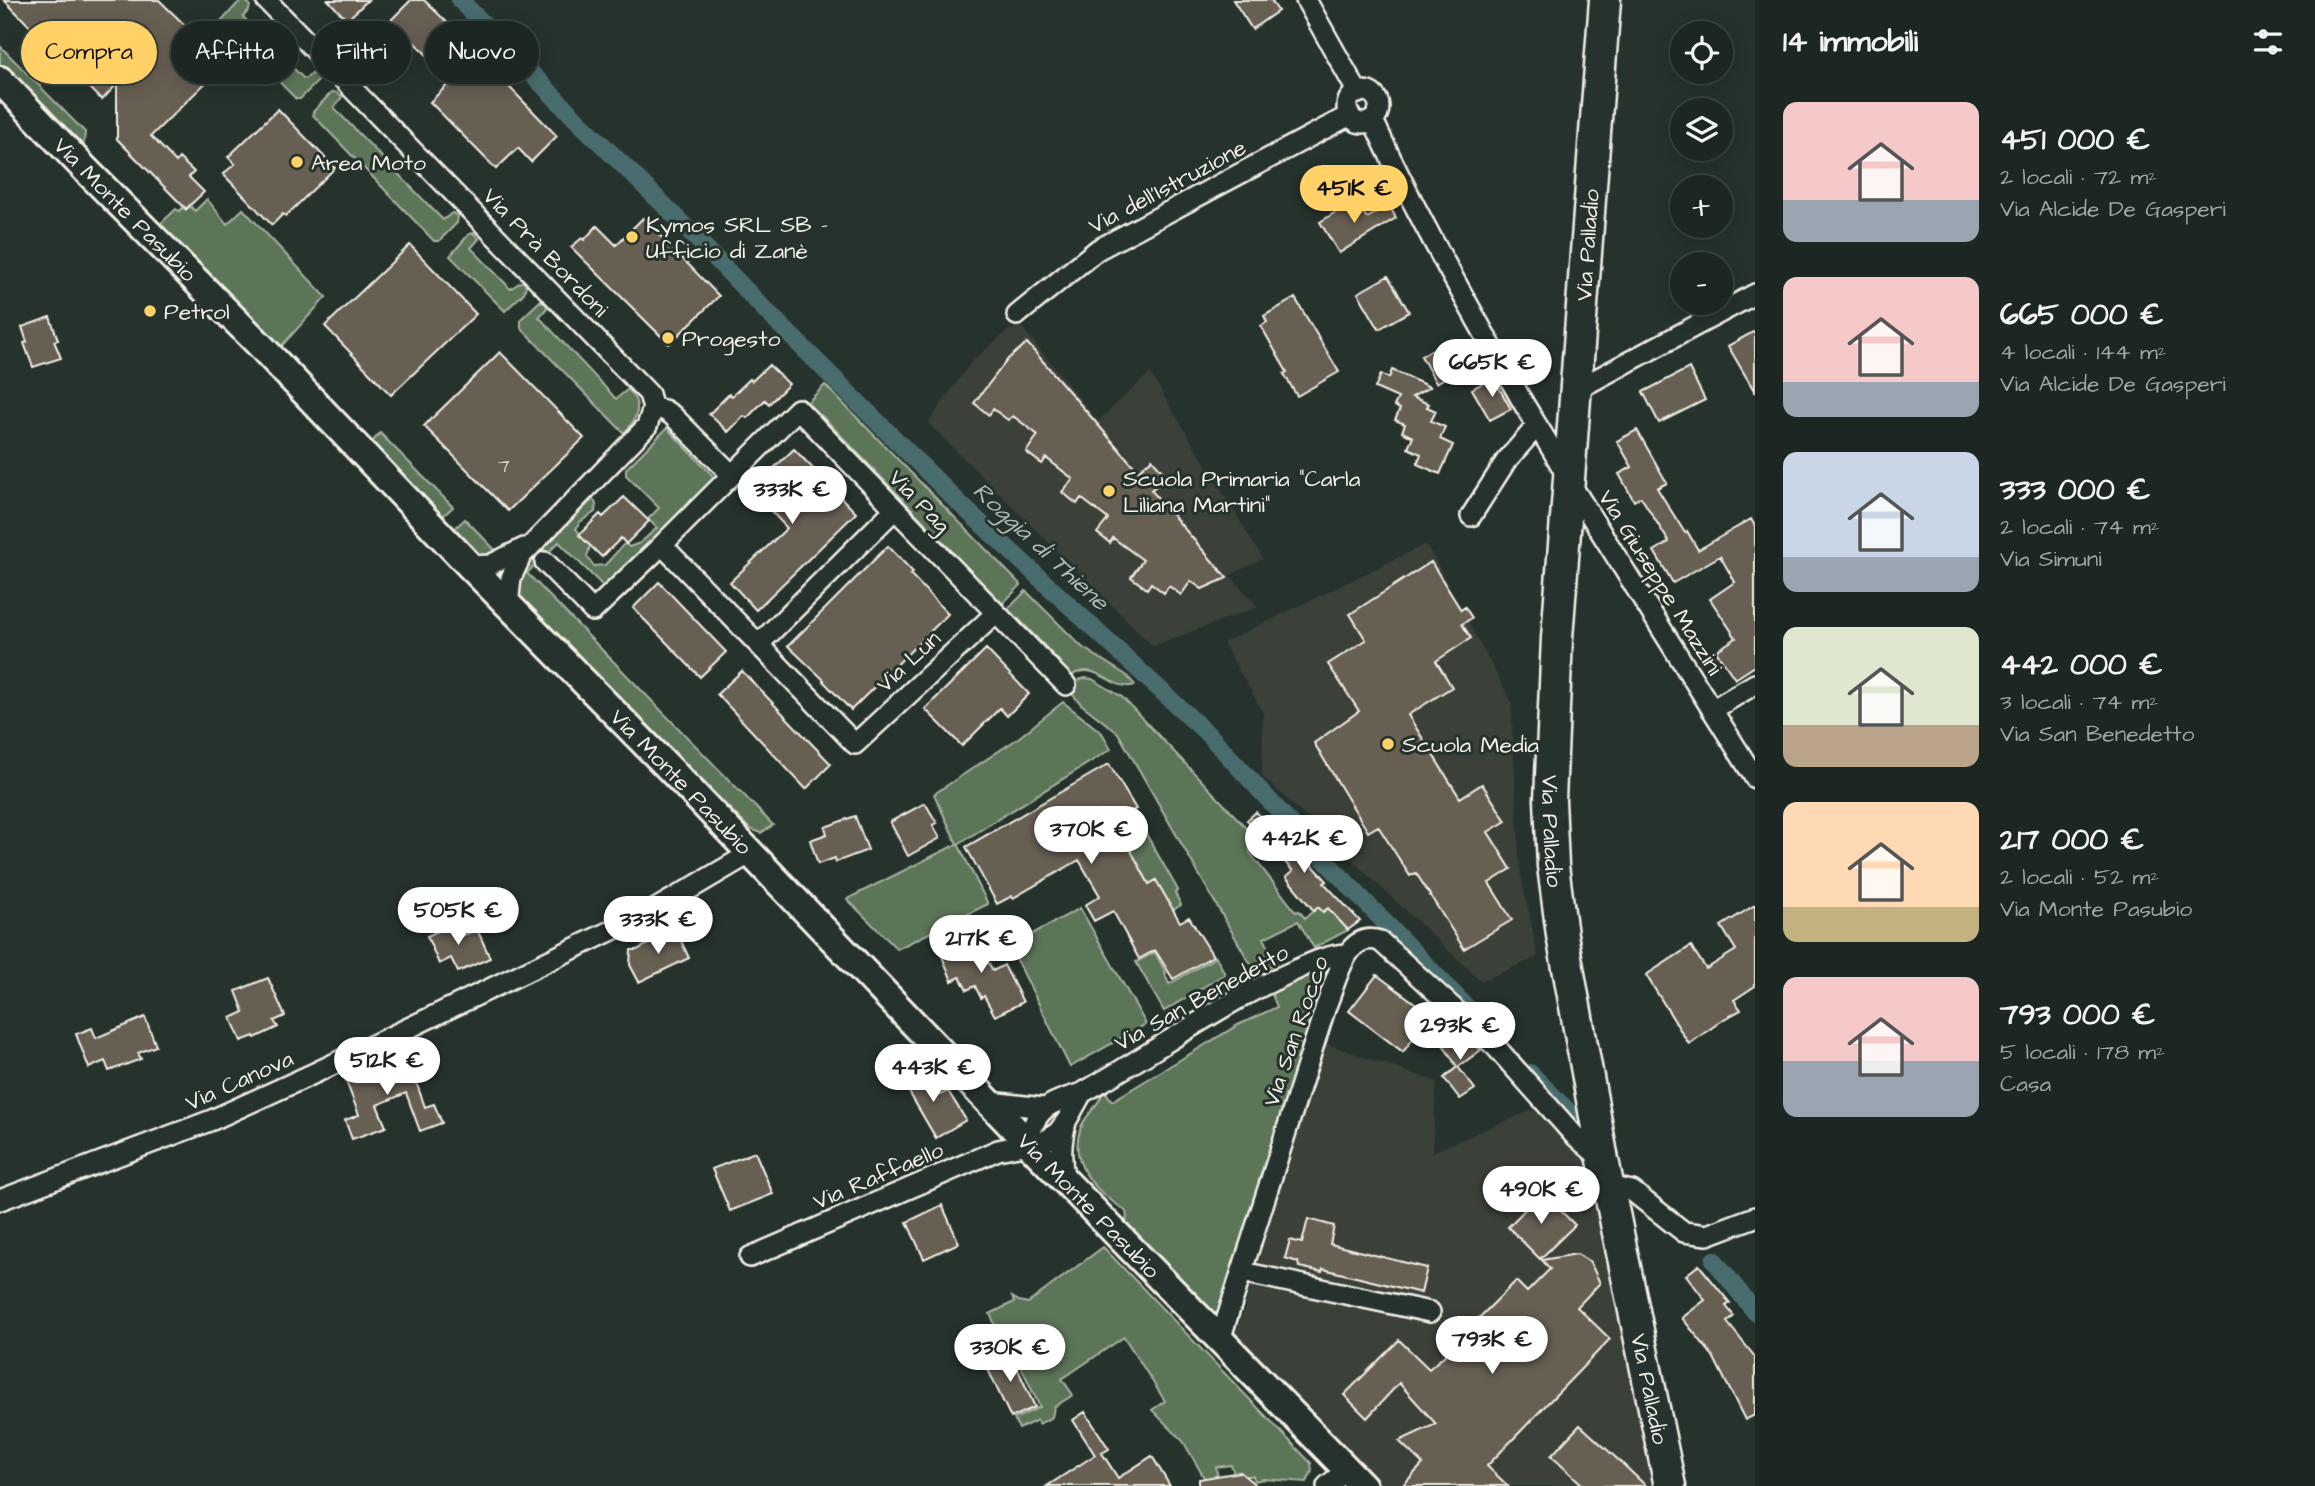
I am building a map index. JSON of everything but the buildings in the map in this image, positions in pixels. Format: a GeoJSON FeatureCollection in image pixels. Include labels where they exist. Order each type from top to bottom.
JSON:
{"type":"FeatureCollection","features":[{"type":"Feature","properties":{"kind":"main road","name":"Via Palladio"},"geometry":{"type":"LineString","coordinates":[[1605,0],[1557,638],[1550,800],[1553,866],[1562,935],[1606,1173],[1671,1486]]}},
{"type":"Feature","properties":{"kind":"main road","name":"Via Monte Pasubio"},"geometry":{"type":"LineString","coordinates":[[0,80],[94,179],[257,342],[470,566],[1220,1339],[1346,1481]]}},
{"type":"Feature","properties":{"kind":"street","name":"Via Prà Bordoni"},"geometry":{"type":"LineString","coordinates":[[266,0],[637,380],[649,394],[653,408]]}},
{"type":"Feature","properties":{"kind":"street"},"geometry":{"type":"LineString","coordinates":[[1306,0],[1358,93]]}},
{"type":"Feature","properties":{"kind":"street"},"geometry":{"type":"LineString","coordinates":[[1367,92],[1377,100],[1378,112],[1373,120],[1360,123],[1350,115],[1348,102],[1358,93],[1367,92]]}},
{"type":"Feature","properties":{"kind":"street","name":"Via dell'Istruzione"},"geometry":{"type":"LineString","coordinates":[[1017,315],[1097,250],[1350,115]]}},
{"type":"Feature","properties":{"kind":"street","name":"Via Giuseppe Mazzini"},"geometry":{"type":"LineString","coordinates":[[1373,120],[1393,164],[1454,279],[1570,483],[1755,778]]}},
{"type":"Feature","properties":{"kind":"street"},"geometry":{"type":"LineString","coordinates":[[1576,390],[1755,293]]}},
{"type":"Feature","properties":{"kind":"street"},"geometry":{"type":"LineString","coordinates":[[508,605],[515,567],[528,546],[647,426],[653,408],[672,415],[732,475]]}},
{"type":"Feature","properties":{"kind":"street","name":"Via Pag"},"geometry":{"type":"LineString","coordinates":[[545,562],[593,611],[797,409],[1066,685]]}},
{"type":"Feature","properties":{"kind":"street"},"geometry":{"type":"LineString","coordinates":[[1471,516],[1506,461],[1537,426]]}},
{"type":"Feature","properties":{"kind":"street"},"geometry":{"type":"LineString","coordinates":[[662,545],[759,644],[895,509]]}},
{"type":"Feature","properties":{"kind":"street"},"geometry":{"type":"LineString","coordinates":[[470,566],[490,565],[528,546]]}},
{"type":"Feature","properties":{"kind":"street","name":"Via Lun"},"geometry":{"type":"LineString","coordinates":[[759,644],[855,744],[995,614]]}},
{"type":"Feature","properties":{"kind":"street"},"geometry":{"type":"LineString","coordinates":[[1712,710],[1755,684]]}},
{"type":"Feature","properties":{"kind":"street","name":"Via Canova"},"geometry":{"type":"LineString","coordinates":[[0,1200],[212,1120],[317,1072],[654,910],[751,853]]}},
{"type":"Feature","properties":{"kind":"street","name":"Via San Rocco"},"geometry":{"type":"LineString","coordinates":[[1220,1339],[1326,1006],[1352,946],[1363,939],[1380,942],[1495,1046],[1606,1173],[1679,1230],[1707,1235],[1755,1217]]}},
{"type":"Feature","properties":{"kind":"street","name":"Via San Benedetto"},"geometry":{"type":"LineString","coordinates":[[1044,1108],[1082,1093],[1179,1032],[1258,988],[1324,958],[1348,954]]}},
{"type":"Feature","properties":{"kind":"street","name":"Via San Benedetto"},"geometry":{"type":"LineString","coordinates":[[1028,1143],[1047,1140],[1066,1122],[1082,1093]]}},
{"type":"Feature","properties":{"kind":"street"},"geometry":{"type":"LineString","coordinates":[[990,1102],[1044,1108],[1031,1129],[1028,1143]]}},
{"type":"Feature","properties":{"kind":"street"},"geometry":{"type":"LineString","coordinates":[[1065,1180],[1060,1159],[1066,1122]]}},
{"type":"Feature","properties":{"kind":"street","name":"Via Raffaello"},"geometry":{"type":"LineString","coordinates":[[750,1257],[998,1150],[1028,1143]]}},
{"type":"Feature","properties":{"kind":"street"},"geometry":{"type":"LineString","coordinates":[[1242,1272],[1430,1312]]}},
{"type":"Feature","properties":{"kind":"shaded area","name":"Scuola Primaria \"Carla Liliana Martini\""},"geometry":{"type":"Polygon","coordinates":[[[1019,324],[1098,421],[1150,373],[1263,559],[1230,575],[1258,607],[1153,646],[928,423],[972,361],[1019,324]]]}},
{"type":"Feature","properties":{"kind":"shaded area","name":"Scuola Media"},"geometry":{"type":"Polygon","coordinates":[[[1426,544],[1511,701],[1520,870],[1538,957],[1481,981],[1262,776],[1263,712],[1223,643],[1426,544]]]}},
{"type":"Feature","properties":{"kind":"shaded area"},"geometry":{"type":"Polygon","coordinates":[[[1318,1041],[1437,1082],[1432,1152],[1541,1106],[1587,1157],[1662,1486],[1380,1486],[1234,1337],[1244,1310],[1318,1041]]]}},
{"type":"Feature","properties":{"kind":"green space"},"geometry":{"type":"Polygon","coordinates":[[[244,0],[250,5],[243,17],[247,21],[222,21],[244,0]]]}},
{"type":"Feature","properties":{"kind":"green space"},"geometry":{"type":"Polygon","coordinates":[[[0,46],[21,67],[21,84],[38,84],[85,132],[83,152],[0,67],[0,46]]]}},
{"type":"Feature","properties":{"kind":"green space"},"geometry":{"type":"Polygon","coordinates":[[[298,73],[304,79],[312,74],[312,84],[315,84],[300,99],[296,99],[281,84],[298,84],[298,73]]]}},
{"type":"Feature","properties":{"kind":"green space"},"geometry":{"type":"Polygon","coordinates":[[[335,92],[342,97],[334,108],[443,220],[452,213],[458,216],[457,223],[439,241],[434,241],[313,115],[331,93],[335,92]]]}},
{"type":"Feature","properties":{"kind":"green space"},"geometry":{"type":"Polygon","coordinates":[[[207,199],[227,224],[243,209],[326,297],[277,351],[157,227],[176,209],[186,210],[190,206],[195,211],[207,199]]]}},
{"type":"Feature","properties":{"kind":"green space"},"geometry":{"type":"Polygon","coordinates":[[[474,233],[479,239],[471,248],[510,289],[522,281],[526,285],[524,293],[505,311],[450,256],[469,234],[474,233]]]}},
{"type":"Feature","properties":{"kind":"green space"},"geometry":{"type":"Polygon","coordinates":[[[540,301],[546,304],[547,308],[539,317],[616,399],[628,389],[633,395],[637,412],[624,433],[521,328],[521,319],[540,301]]]}},
{"type":"Feature","properties":{"kind":"green space"},"geometry":{"type":"Polygon","coordinates":[[[825,385],[1021,585],[999,607],[948,556],[952,551],[830,424],[821,415],[816,419],[804,406],[825,385]]]}},
{"type":"Feature","properties":{"kind":"green space"},"geometry":{"type":"Polygon","coordinates":[[[667,428],[717,480],[605,588],[559,542],[527,573],[773,825],[761,833],[750,829],[518,603],[519,574],[522,568],[593,499],[596,504],[595,512],[580,522],[576,529],[590,546],[587,557],[594,566],[605,565],[623,545],[629,547],[640,543],[657,528],[648,519],[659,508],[626,475],[626,469],[667,428]]]}},
{"type":"Feature","properties":{"kind":"green space"},"geometry":{"type":"Polygon","coordinates":[[[380,433],[453,507],[442,517],[370,444],[380,433]]]}},
{"type":"Feature","properties":{"kind":"green space"},"geometry":{"type":"Polygon","coordinates":[[[465,519],[500,555],[483,559],[454,529],[465,519]]]}},
{"type":"Feature","properties":{"kind":"green space"},"geometry":{"type":"Polygon","coordinates":[[[1026,591],[1082,647],[1126,675],[1135,685],[1118,684],[1087,671],[1078,672],[1068,678],[1057,668],[1061,663],[1018,618],[1013,622],[1004,613],[1026,591]]]}},
{"type":"Feature","properties":{"kind":"green space"},"geometry":{"type":"Polygon","coordinates":[[[1085,678],[1092,679],[1122,697],[1256,838],[1250,844],[1250,853],[1296,912],[1299,911],[1305,918],[1318,907],[1323,912],[1328,908],[1348,930],[1314,948],[1298,921],[1264,938],[1278,967],[1275,969],[1272,965],[1259,972],[1248,960],[1118,733],[1081,704],[1068,689],[1085,678]]]}},
{"type":"Feature","properties":{"kind":"green space"},"geometry":{"type":"Polygon","coordinates":[[[1063,702],[1102,733],[1111,749],[958,844],[988,904],[897,949],[847,899],[957,844],[934,794],[1017,739],[1063,702]]]}},
{"type":"Feature","properties":{"kind":"green space"},"geometry":{"type":"Polygon","coordinates":[[[1145,832],[1178,890],[1175,893],[1181,905],[1173,910],[1156,880],[1149,884],[1126,843],[1145,832]]]}},
{"type":"Feature","properties":{"kind":"green space"},"geometry":{"type":"Polygon","coordinates":[[[1080,908],[1146,1024],[1070,1067],[1010,946],[1080,908]]]}},
{"type":"Feature","properties":{"kind":"green space"},"geometry":{"type":"Polygon","coordinates":[[[1155,952],[1169,984],[1216,957],[1225,974],[1164,1011],[1136,962],[1155,952]]]}},
{"type":"Feature","properties":{"kind":"green space"},"geometry":{"type":"Polygon","coordinates":[[[1319,970],[1325,972],[1328,977],[1221,1314],[1209,1314],[1123,1228],[1126,1212],[1099,1190],[1082,1167],[1078,1149],[1080,1132],[1084,1120],[1101,1097],[1099,1091],[1105,1091],[1112,1101],[1238,1025],[1277,1007],[1271,992],[1319,970]]]}},
{"type":"Feature","properties":{"kind":"green space"},"geometry":{"type":"Polygon","coordinates":[[[1103,1247],[1311,1463],[1312,1471],[1307,1482],[1263,1479],[1255,1481],[1253,1476],[1234,1473],[1231,1465],[1216,1467],[1219,1486],[1209,1486],[1183,1441],[1152,1410],[1165,1401],[1124,1337],[1062,1379],[1073,1395],[1054,1407],[1052,1417],[1039,1424],[1037,1420],[1019,1429],[1014,1419],[1040,1407],[1013,1349],[986,1360],[984,1356],[1005,1346],[990,1314],[1014,1302],[1012,1297],[1028,1303],[1103,1247]]]}},
{"type":"Feature","properties":{"kind":"waterway","name":"Roggia di Thiene"},"geometry":{"type":"LineString","coordinates":[[460,0],[959,503],[1211,737],[1315,850],[1479,1020]]}},
{"type":"Feature","properties":{"kind":"waterway","name":"Roggia di Thiene"},"geometry":{"type":"LineString","coordinates":[[1530,1073],[1586,1129]]}},
{"type":"Feature","properties":{"kind":"waterway","name":"Roggia di Thiene"},"geometry":{"type":"LineString","coordinates":[[1714,1260],[1755,1312]]}},
{"type":"Feature","properties":{"kind":"place","name":"Area Moto"},"geometry":{"type":"Point","coordinates":[297,162]}},
{"type":"Feature","properties":{"kind":"place","name":"Kymos SRL SB - Ufficio di Zanè"},"geometry":{"type":"Point","coordinates":[632,237]}},
{"type":"Feature","properties":{"kind":"place","name":"Petrol"},"geometry":{"type":"Point","coordinates":[150,311]}},
{"type":"Feature","properties":{"kind":"place","name":"Progesto"},"geometry":{"type":"Point","coordinates":[668,338]}},
{"type":"Feature","properties":{"kind":"place","name":"Scuola Primaria \"Carla Liliana Martini\""},"geometry":{"type":"Point","coordinates":[1109,491]}},
{"type":"Feature","properties":{"kind":"place","name":"Scuola Media"},"geometry":{"type":"Point","coordinates":[1388,744]}}]}
